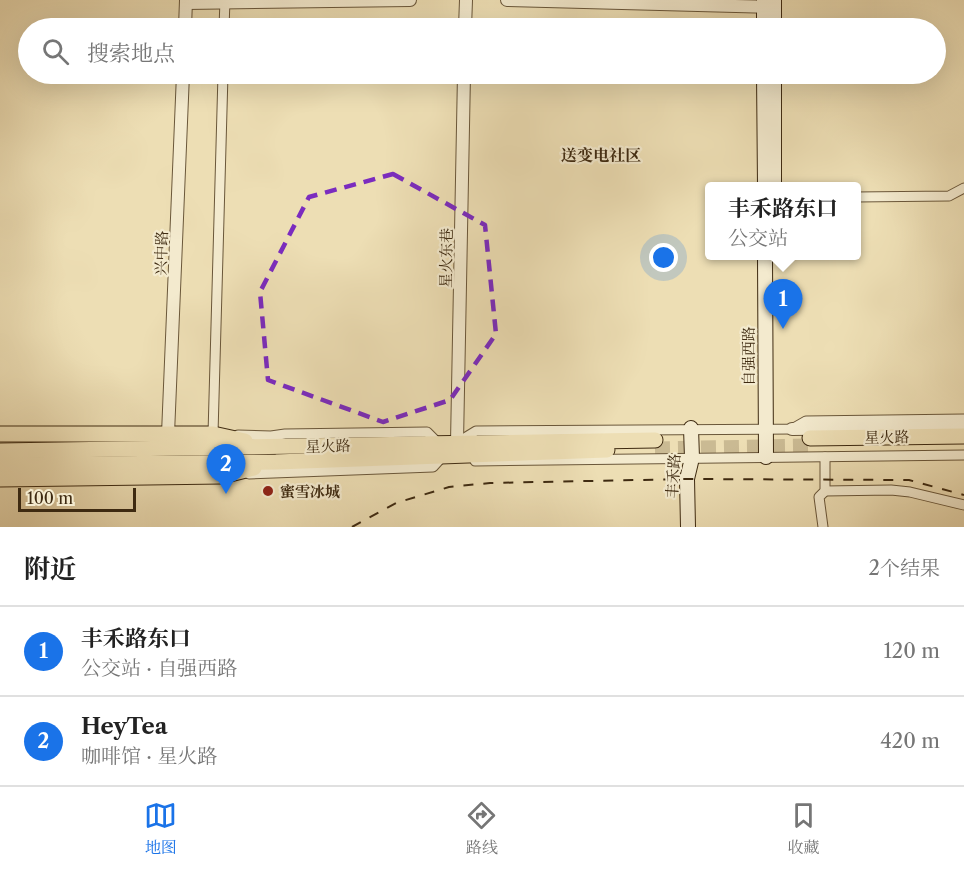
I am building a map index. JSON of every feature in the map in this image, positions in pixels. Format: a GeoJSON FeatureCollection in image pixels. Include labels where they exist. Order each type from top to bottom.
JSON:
{"type":"FeatureCollection","features":[{"type":"Feature","properties":{"kind":"main road"},"geometry":{"type":"LineString","coordinates":[[766,18],[769,3]]}},
{"type":"Feature","properties":{"kind":"main road"},"geometry":{"type":"LineString","coordinates":[[769,3],[772,18]]}},
{"type":"Feature","properties":{"kind":"main road"},"geometry":{"type":"LineString","coordinates":[[764,84],[765,182]]}},
{"type":"Feature","properties":{"kind":"main road"},"geometry":{"type":"LineString","coordinates":[[774,84],[774,182]]}},
{"type":"Feature","properties":{"kind":"main road","name":"自强西路"},"geometry":{"type":"LineString","coordinates":[[765,260],[770,429]]}},
{"type":"Feature","properties":{"kind":"main road","name":"自强西路"},"geometry":{"type":"LineString","coordinates":[[770,457],[774,260]]}},
{"type":"Feature","properties":{"kind":"main road","name":"丰禾路"},"geometry":{"type":"LineString","coordinates":[[688,527],[687,479],[692,458],[691,428]]}},
{"type":"Feature","properties":{"kind":"main road"},"geometry":{"type":"LineString","coordinates":[[0,434],[213,434],[276,455]]}},
{"type":"Feature","properties":{"kind":"main road","name":"星火路"},"geometry":{"type":"LineString","coordinates":[[964,436],[810,442],[964,445]]}},
{"type":"Feature","properties":{"kind":"main road","name":"星火路"},"geometry":{"type":"LineString","coordinates":[[0,465],[655,444]]}},
{"type":"Feature","properties":{"kind":"main road"},"geometry":{"type":"LineString","coordinates":[[0,465],[222,476],[276,455]]}},
{"type":"Feature","properties":{"kind":"street"},"geometry":{"type":"LineString","coordinates":[[185,18],[186,2],[410,0]]}},
{"type":"Feature","properties":{"kind":"street"},"geometry":{"type":"LineString","coordinates":[[465,18],[466,0]]}},
{"type":"Feature","properties":{"kind":"street"},"geometry":{"type":"LineString","coordinates":[[507,0],[769,3]]}},
{"type":"Feature","properties":{"kind":"street"},"geometry":{"type":"LineString","coordinates":[[224,18],[225,2]]}},
{"type":"Feature","properties":{"kind":"street","name":"兴中路"},"geometry":{"type":"LineString","coordinates":[[168,434],[183,84]]}},
{"type":"Feature","properties":{"kind":"street"},"geometry":{"type":"LineString","coordinates":[[223,84],[213,434],[271,436],[427,432],[449,449],[476,462],[964,456]]}},
{"type":"Feature","properties":{"kind":"street","name":"星火东巷"},"geometry":{"type":"LineString","coordinates":[[449,449],[464,84]]}},
{"type":"Feature","properties":{"kind":"street"},"geometry":{"type":"LineString","coordinates":[[861,197],[949,196],[964,188]]}},
{"type":"Feature","properties":{"kind":"street"},"geometry":{"type":"LineString","coordinates":[[792,429],[806,421],[964,418]]}},
{"type":"Feature","properties":{"kind":"street"},"geometry":{"type":"LineString","coordinates":[[222,476],[271,472],[433,467],[449,449],[476,431],[964,426]]}},
{"type":"Feature","properties":{"kind":"street"},"geometry":{"type":"LineString","coordinates":[[825,457],[825,491]]}},
{"type":"Feature","properties":{"kind":"street"},"geometry":{"type":"LineString","coordinates":[[823,527],[819,497],[825,491],[901,491],[938,497],[964,505]]}},
{"type":"Feature","properties":{"kind":"highlighted area"},"geometry":{"type":"Polygon","coordinates":[[[393,174],[485,225],[496,334],[450,400],[383,422],[268,380],[260,292],[309,197],[393,174]]]}},
{"type":"Feature","properties":{"kind":"tunnel"},"geometry":{"type":"LineString","coordinates":[[655,449],[810,446]]}},
{"type":"Feature","properties":{"kind":"railway"},"geometry":{"type":"LineString","coordinates":[[352,527],[396,503],[449,487],[490,483],[687,479],[909,480],[964,495]]}},
{"type":"Feature","properties":{"kind":"place","name":"丰禾路东口"},"geometry":{"type":"Point","coordinates":[783,329]}},
{"type":"Feature","properties":{"kind":"place","name":"蜜雪冰城"},"geometry":{"type":"Point","coordinates":[268,491]}},
{"type":"Feature","properties":{"kind":"place","name":"HeyTea"},"geometry":{"type":"Point","coordinates":[226,494]}},
{"type":"Feature","properties":{"kind":"district","name":"送变电社区"},"geometry":{"type":"Point","coordinates":[601,155]}}]}
